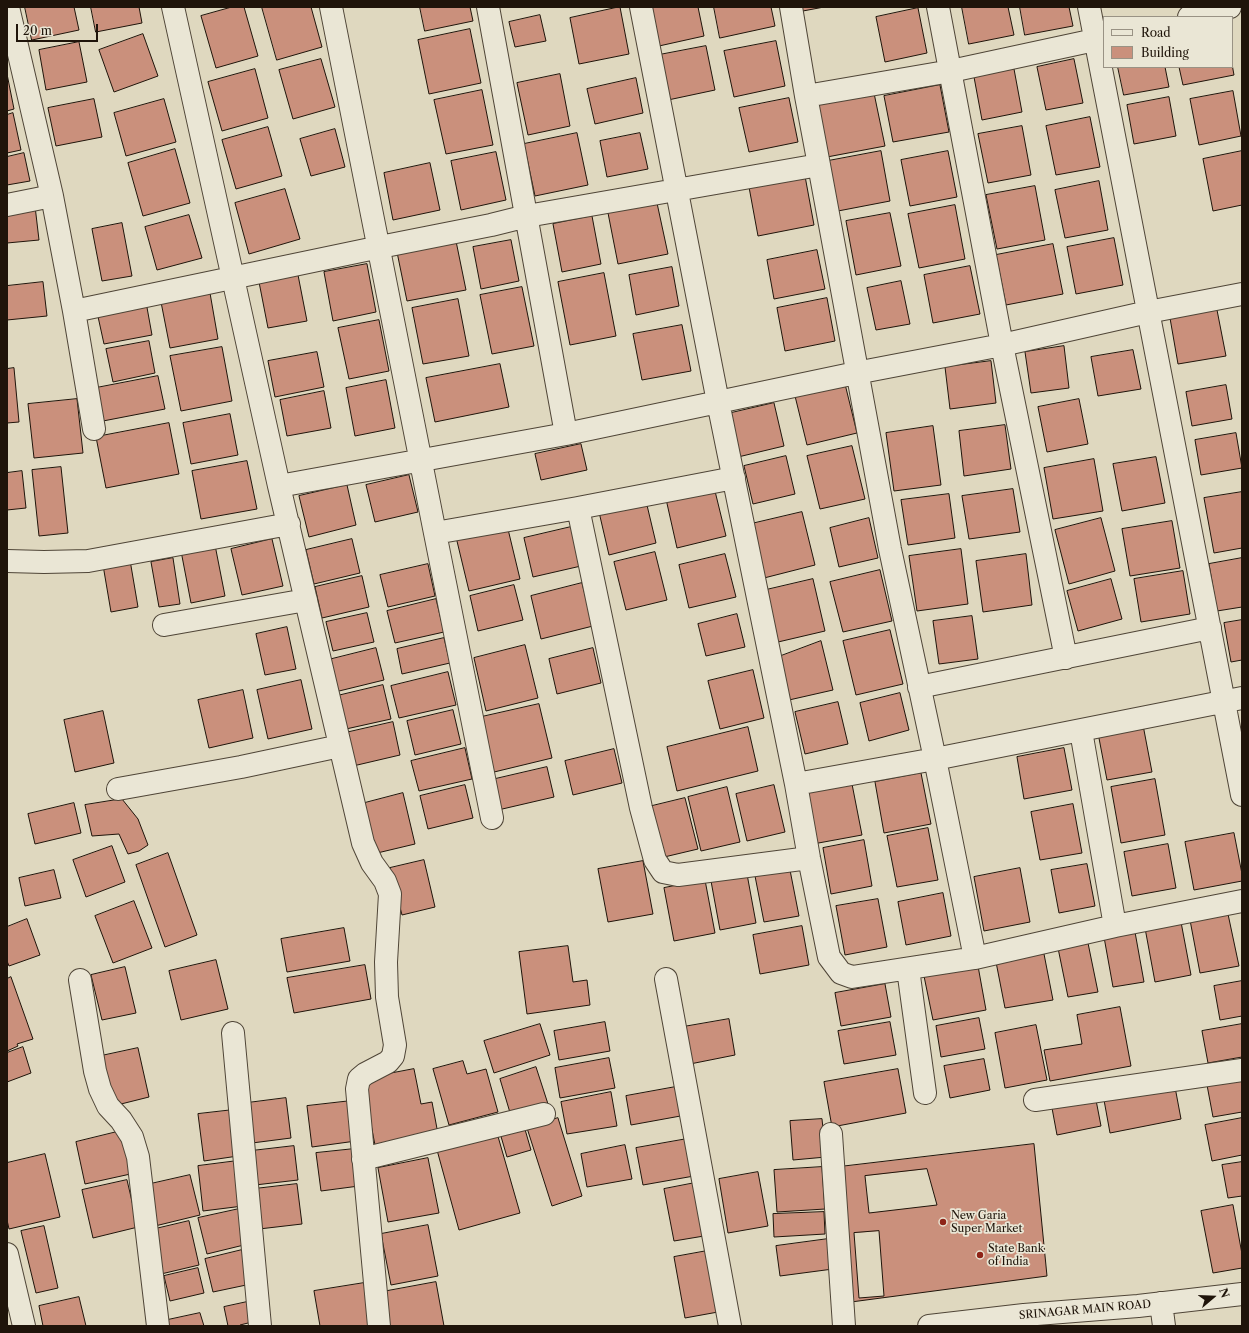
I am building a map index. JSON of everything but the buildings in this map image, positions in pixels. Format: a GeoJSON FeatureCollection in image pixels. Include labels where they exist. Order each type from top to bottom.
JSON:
{"type":"FeatureCollection","features":[{"type":"Feature","properties":{"kind":"street"},"geometry":{"type":"LineString","coordinates":[[8,7],[52,196],[74,310],[94,429]]}},
{"type":"Feature","properties":{"kind":"street"},"geometry":{"type":"LineString","coordinates":[[173,7],[279,486],[363,843],[372,863],[385,881],[390,894],[386,962],[387,997],[395,1045],[394,1056],[388,1062],[365,1074],[359,1079],[357,1089],[379,1326]]}},
{"type":"Feature","properties":{"kind":"street"},"geometry":{"type":"LineString","coordinates":[[331,7],[380,247],[420,460],[492,818]]}},
{"type":"Feature","properties":{"kind":"street"},"geometry":{"type":"LineString","coordinates":[[488,7],[566,434]]}},
{"type":"Feature","properties":{"kind":"street"},"geometry":{"type":"LineString","coordinates":[[641,7],[718,402],[796,784],[829,957],[841,973],[852,977],[975,958],[1115,926],[1242,901]]}},
{"type":"Feature","properties":{"kind":"street"},"geometry":{"type":"LineString","coordinates":[[791,7],[856,373],[890,549],[935,759],[975,958]]}},
{"type":"Feature","properties":{"kind":"street"},"geometry":{"type":"LineString","coordinates":[[938,7],[1002,345],[1066,658]]}},
{"type":"Feature","properties":{"kind":"street"},"geometry":{"type":"LineString","coordinates":[[1089,7],[1099,39],[1103,61]]}},
{"type":"Feature","properties":{"kind":"street"},"geometry":{"type":"LineString","coordinates":[[1194,16],[1230,7]]}},
{"type":"Feature","properties":{"kind":"street"},"geometry":{"type":"LineString","coordinates":[[806,96],[951,72],[1099,39]]}},
{"type":"Feature","properties":{"kind":"street"},"geometry":{"type":"LineString","coordinates":[[1104,68],[1148,312],[1210,628],[1233,700],[1242,795]]}},
{"type":"Feature","properties":{"kind":"street"},"geometry":{"type":"LineString","coordinates":[[74,310],[491,225],[527,216],[678,191],[819,165]]}},
{"type":"Feature","properties":{"kind":"street"},"geometry":{"type":"LineString","coordinates":[[7,205],[52,196]]}},
{"type":"Feature","properties":{"kind":"street"},"geometry":{"type":"LineString","coordinates":[[279,486],[566,434],[856,373],[1002,345],[1148,312],[1242,294]]}},
{"type":"Feature","properties":{"kind":"street"},"geometry":{"type":"LineString","coordinates":[[435,533],[578,508],[734,478]]}},
{"type":"Feature","properties":{"kind":"street"},"geometry":{"type":"LineString","coordinates":[[578,508],[642,808],[655,860],[663,872],[678,876],[809,858]]}},
{"type":"Feature","properties":{"kind":"street"},"geometry":{"type":"LineString","coordinates":[[7,561],[88,561],[289,524]]}},
{"type":"Feature","properties":{"kind":"street"},"geometry":{"type":"LineString","coordinates":[[164,625],[306,600]]}},
{"type":"Feature","properties":{"kind":"street"},"geometry":{"type":"LineString","coordinates":[[919,687],[1210,628]]}},
{"type":"Feature","properties":{"kind":"street"},"geometry":{"type":"LineString","coordinates":[[796,784],[1081,731],[1233,700]]}},
{"type":"Feature","properties":{"kind":"street"},"geometry":{"type":"LineString","coordinates":[[1081,731],[1115,926]]}},
{"type":"Feature","properties":{"kind":"street"},"geometry":{"type":"LineString","coordinates":[[118,789],[241,767],[340,746]]}},
{"type":"Feature","properties":{"kind":"street"},"geometry":{"type":"LineString","coordinates":[[908,968],[925,1093]]}},
{"type":"Feature","properties":{"kind":"street"},"geometry":{"type":"LineString","coordinates":[[666,979],[730,1326]]}},
{"type":"Feature","properties":{"kind":"street"},"geometry":{"type":"LineString","coordinates":[[80,980],[95,1071],[100,1089],[108,1106],[121,1120],[132,1137],[138,1157],[158,1326]]}},
{"type":"Feature","properties":{"kind":"street"},"geometry":{"type":"LineString","coordinates":[[233,1033],[260,1326]]}},
{"type":"Feature","properties":{"kind":"street"},"geometry":{"type":"LineString","coordinates":[[1035,1100],[1242,1070]]}},
{"type":"Feature","properties":{"kind":"street"},"geometry":{"type":"LineString","coordinates":[[364,1159],[544,1114]]}},
{"type":"Feature","properties":{"kind":"street"},"geometry":{"type":"LineString","coordinates":[[831,1134],[844,1326]]}},
{"type":"Feature","properties":{"kind":"street"},"geometry":{"type":"LineString","coordinates":[[7,1254],[24,1326]]}},
{"type":"Feature","properties":{"kind":"street","name":"SRINAGAR MAIN ROAD"},"geometry":{"type":"LineString","coordinates":[[929,1326],[973,1323],[1024,1315],[1242,1294]]}},
{"type":"Feature","properties":{"kind":"street"},"geometry":{"type":"LineString","coordinates":[[1161,1303],[1164,1326]]}},
{"type":"Feature","properties":{"kind":"place","name":"New Garia Super Market"},"geometry":{"type":"Point","coordinates":[943,1222]}},
{"type":"Feature","properties":{"kind":"place","name":"State Bank of India"},"geometry":{"type":"Point","coordinates":[980,1255]}}]}
